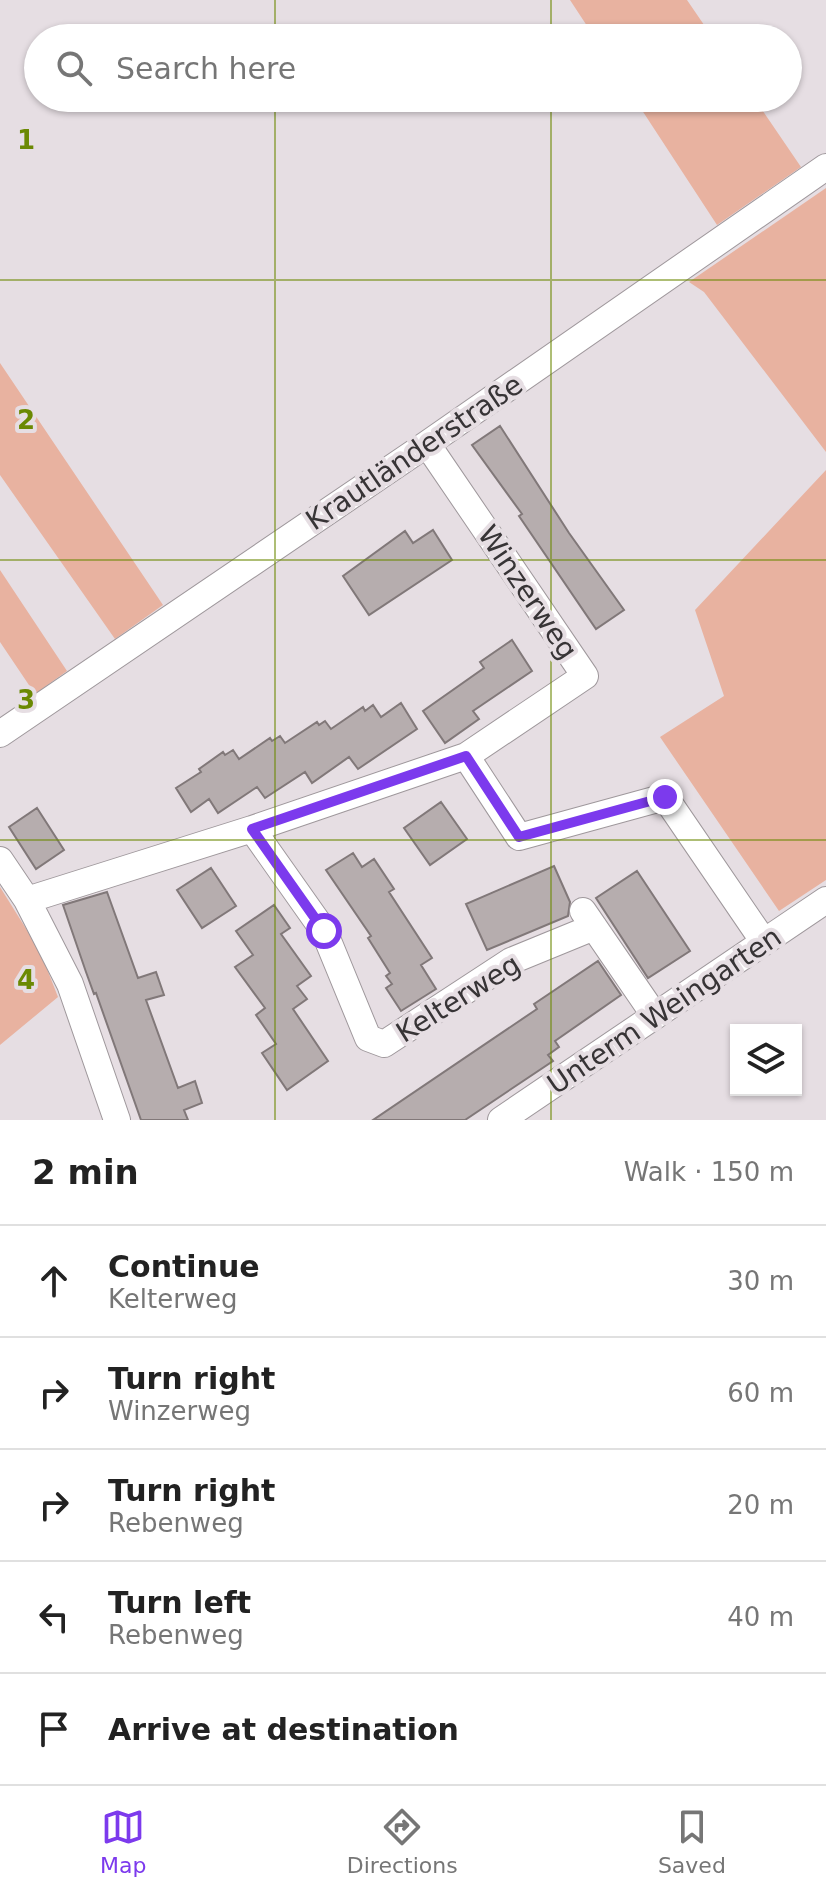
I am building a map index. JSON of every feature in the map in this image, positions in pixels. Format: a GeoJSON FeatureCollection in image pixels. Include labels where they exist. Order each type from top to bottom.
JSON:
{"type":"FeatureCollection","features":[{"type":"Feature","properties":{"kind":"street","name":"Krautländerstraße"},"geometry":{"type":"LineString","coordinates":[[0,734],[427,444],[826,167]]}},
{"type":"Feature","properties":{"kind":"street","name":"Winzerweg"},"geometry":{"type":"LineString","coordinates":[[27,900],[252,829],[466,756],[585,676],[427,444]]}},
{"type":"Feature","properties":{"kind":"street"},"geometry":{"type":"LineString","coordinates":[[466,756],[519,837],[665,797],[764,942]]}},
{"type":"Feature","properties":{"kind":"street","name":"Kelterweg"},"geometry":{"type":"LineString","coordinates":[[252,829],[324,931],[368,1038],[384,1044],[511,961],[589,919],[655,1016]]}},
{"type":"Feature","properties":{"kind":"street"},"geometry":{"type":"LineString","coordinates":[[0,860],[27,900],[70,984],[117,1120]]}},
{"type":"Feature","properties":{"kind":"street","name":"Unterm Weingarten"},"geometry":{"type":"LineString","coordinates":[[501,1120],[826,900]]}},
{"type":"Feature","properties":{"kind":"shaded area"},"geometry":{"type":"Polygon","coordinates":[[[570,0],[687,0],[703,24],[586,24],[570,0]]]}},
{"type":"Feature","properties":{"kind":"shaded area"},"geometry":{"type":"Polygon","coordinates":[[[643,112],[764,112],[801,167],[717,225],[643,112]]]}},
{"type":"Feature","properties":{"kind":"shaded area"},"geometry":{"type":"Polygon","coordinates":[[[826,188],[826,452],[704,292],[689,282],[826,188]]]}},
{"type":"Feature","properties":{"kind":"shaded area"},"geometry":{"type":"Polygon","coordinates":[[[0,363],[163,605],[115,639],[0,475],[0,363]]]}},
{"type":"Feature","properties":{"kind":"shaded area"},"geometry":{"type":"Polygon","coordinates":[[[826,470],[826,880],[779,911],[660,737],[724,696],[695,610],[826,470]]]}},
{"type":"Feature","properties":{"kind":"shaded area"},"geometry":{"type":"Polygon","coordinates":[[[0,570],[67,671],[35,694],[0,642],[0,570]]]}},
{"type":"Feature","properties":{"kind":"shaded area"},"geometry":{"type":"Polygon","coordinates":[[[0,887],[40,951],[58,997],[0,1045],[0,887]]]}},
{"type":"Feature","properties":{"kind":"building"},"geometry":{"type":"Polygon","coordinates":[[[500,426],[569,533],[624,610],[596,629],[519,516],[522,514],[472,445],[500,426]]]}},
{"type":"Feature","properties":{"kind":"building"},"geometry":{"type":"Polygon","coordinates":[[[433,530],[452,560],[369,615],[343,576],[405,531],[413,543],[433,530]]]}},
{"type":"Feature","properties":{"kind":"building"},"geometry":{"type":"Polygon","coordinates":[[[512,640],[532,671],[473,711],[479,719],[445,743],[423,711],[484,668],[480,662],[512,640]]]}},
{"type":"Feature","properties":{"kind":"building"},"geometry":{"type":"Polygon","coordinates":[[[401,703],[417,729],[358,769],[349,757],[312,783],[305,772],[265,798],[257,787],[218,813],[209,799],[191,812],[176,788],[201,772],[199,769],[223,752],[225,755],[233,750],[239,759],[270,738],[272,741],[280,736],[285,743],[317,722],[319,725],[325,721],[331,729],[363,707],[365,711],[373,705],[381,717],[401,703]]]}},
{"type":"Feature","properties":{"kind":"building"},"geometry":{"type":"Polygon","coordinates":[[[441,802],[467,839],[430,865],[404,828],[441,802]]]}},
{"type":"Feature","properties":{"kind":"building"},"geometry":{"type":"Polygon","coordinates":[[[37,808],[64,850],[36,869],[9,827],[37,808]]]}},
{"type":"Feature","properties":{"kind":"building"},"geometry":{"type":"Polygon","coordinates":[[[353,853],[362,867],[374,859],[394,889],[389,892],[432,958],[421,965],[436,989],[401,1011],[386,988],[392,984],[386,976],[390,973],[368,938],[371,936],[326,870],[353,853]]]}},
{"type":"Feature","properties":{"kind":"building"},"geometry":{"type":"Polygon","coordinates":[[[554,866],[570,902],[568,916],[487,950],[466,904],[554,866]]]}},
{"type":"Feature","properties":{"kind":"building"},"geometry":{"type":"Polygon","coordinates":[[[211,868],[236,906],[202,928],[177,890],[211,868]]]}},
{"type":"Feature","properties":{"kind":"building"},"geometry":{"type":"Polygon","coordinates":[[[637,871],[690,951],[648,978],[596,898],[637,871]]]}},
{"type":"Feature","properties":{"kind":"building"},"geometry":{"type":"Polygon","coordinates":[[[107,892],[138,978],[156,972],[164,995],[146,1000],[178,1088],[195,1081],[202,1103],[184,1110],[188,1120],[141,1120],[86,972],[63,905],[107,892]]]}},
{"type":"Feature","properties":{"kind":"building"},"geometry":{"type":"Polygon","coordinates":[[[274,905],[290,928],[281,934],[311,976],[297,986],[307,999],[293,1009],[328,1061],[287,1090],[262,1053],[276,1044],[256,1015],[265,1008],[235,967],[253,955],[236,931],[274,905]]]}},
{"type":"Feature","properties":{"kind":"building"},"geometry":{"type":"Polygon","coordinates":[[[598,961],[621,995],[555,1041],[559,1047],[548,1055],[553,1061],[465,1120],[373,1120],[537,1009],[534,1004],[598,961]]]}},
{"type":"Feature","properties":{"kind":"route"},"geometry":{"type":"LineString","coordinates":[[324,931],[252,829],[466,756],[519,837],[665,797]]}}]}
